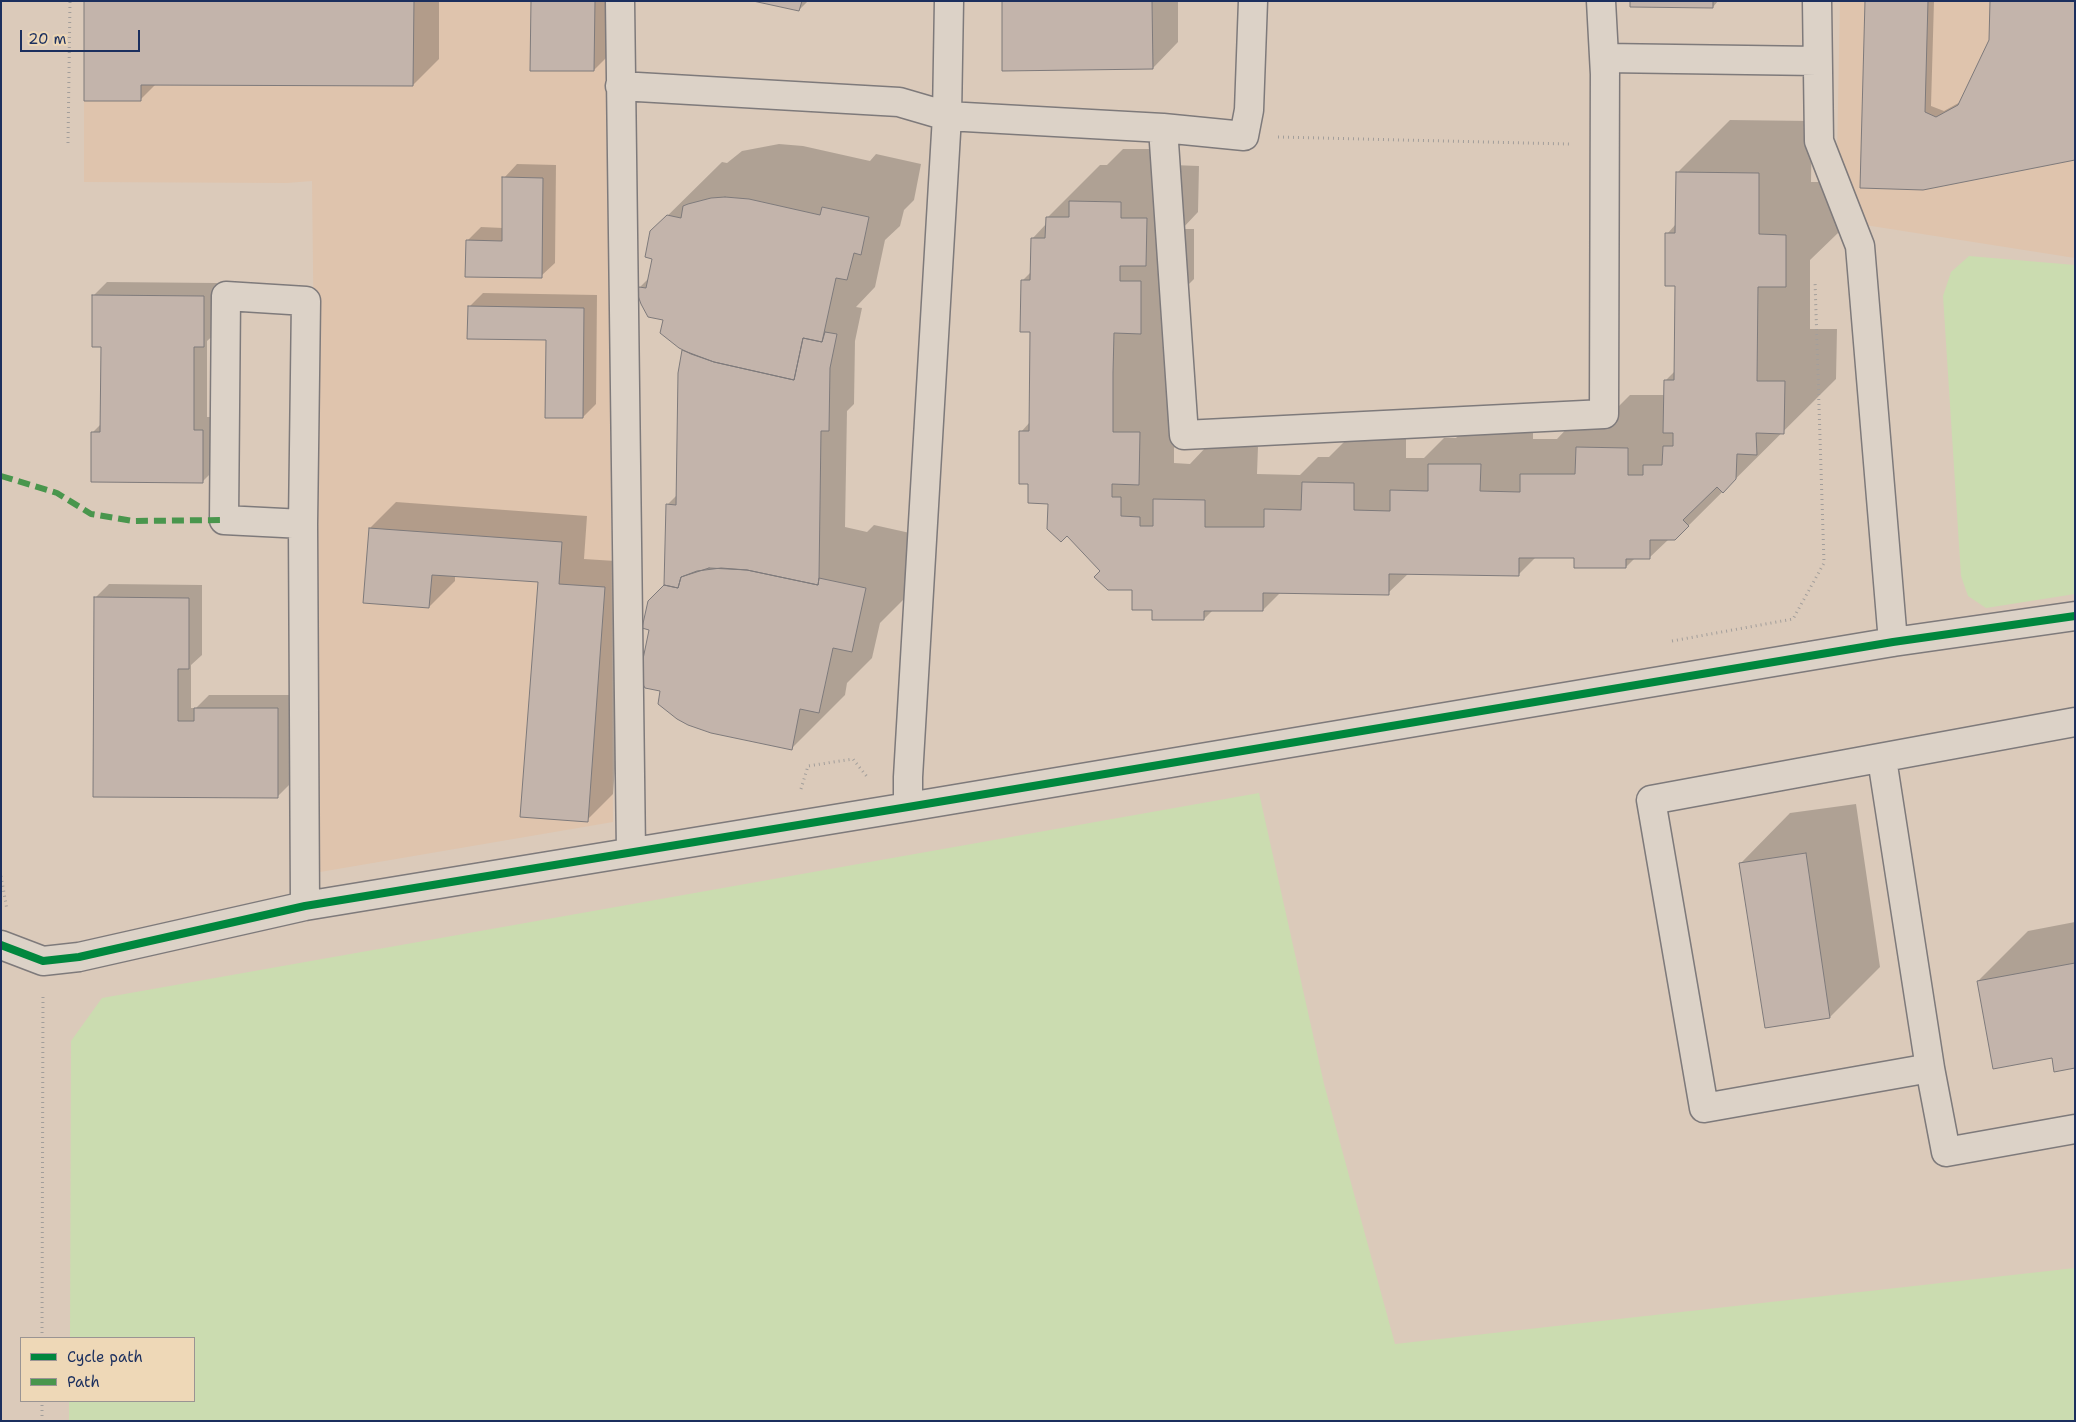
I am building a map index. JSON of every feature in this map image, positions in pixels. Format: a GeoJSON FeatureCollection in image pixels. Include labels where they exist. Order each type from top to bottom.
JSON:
{"type":"FeatureCollection","features":[{"type":"Feature","properties":{"kind":"street"},"geometry":{"type":"LineString","coordinates":[[620,1],[631,852]]}},
{"type":"Feature","properties":{"kind":"street"},"geometry":{"type":"LineString","coordinates":[[908,807],[908,777],[947,116],[949,1]]}},
{"type":"Feature","properties":{"kind":"street"},"geometry":{"type":"LineString","coordinates":[[620,86],[899,102],[947,116],[1163,128],[1244,136],[1249,110],[1253,1]]}},
{"type":"Feature","properties":{"kind":"street"},"geometry":{"type":"LineString","coordinates":[[1602,1],[1605,76]]}},
{"type":"Feature","properties":{"kind":"street"},"geometry":{"type":"LineString","coordinates":[[1817,1],[1816,61],[1819,140],[1860,246],[1893,642]]}},
{"type":"Feature","properties":{"kind":"street"},"geometry":{"type":"LineString","coordinates":[[1163,128],[1184,436],[1604,414],[1605,58],[1816,61]]}},
{"type":"Feature","properties":{"kind":"street"},"geometry":{"type":"LineString","coordinates":[[303,524],[224,520],[226,296],[306,301],[303,524],[305,906]]}},
{"type":"Feature","properties":{"kind":"street"},"geometry":{"type":"LineString","coordinates":[[1,945],[43,961],[79,957],[305,906],[1893,642],[2075,616]]}},
{"type":"Feature","properties":{"kind":"street"},"geometry":{"type":"LineString","coordinates":[[1930,1068],[1704,1108],[1651,800],[2075,722]]}},
{"type":"Feature","properties":{"kind":"street"},"geometry":{"type":"LineString","coordinates":[[1882,758],[1930,1068],[1946,1152],[2075,1129]]}},
{"type":"Feature","properties":{"kind":"path"},"geometry":{"type":"LineString","coordinates":[[68,143],[70,1]]}},
{"type":"Feature","properties":{"kind":"path"},"geometry":{"type":"LineString","coordinates":[[1244,136],[1605,145]]}},
{"type":"Feature","properties":{"kind":"path"},"geometry":{"type":"LineString","coordinates":[[1665,642],[1793,619],[1824,564],[1815,281]]}},
{"type":"Feature","properties":{"kind":"path"},"geometry":{"type":"LineString","coordinates":[[799,796],[808,766],[853,759],[872,783],[908,777]]}},
{"type":"Feature","properties":{"kind":"path"},"geometry":{"type":"LineString","coordinates":[[42,1337],[43,961]]}},
{"type":"Feature","properties":{"kind":"path"},"geometry":{"type":"LineString","coordinates":[[42,1402],[42,1421]]}},
{"type":"Feature","properties":{"kind":"shaded area"},"geometry":{"type":"Polygon","coordinates":[[[84,1],[608,1],[613,822],[320,872],[312,181],[287,183],[84,182],[84,1]]]}},
{"type":"Feature","properties":{"kind":"shaded area"},"geometry":{"type":"Polygon","coordinates":[[[1840,1],[2075,1],[2075,258],[1865,225],[1837,157],[1840,1]]]}},
{"type":"Feature","properties":{"kind":"green space"},"geometry":{"type":"Polygon","coordinates":[[[1969,256],[2075,265],[2075,594],[1986,608],[1968,596],[1961,576],[1943,296],[1951,272],[1969,256]]]}},
{"type":"Feature","properties":{"kind":"green space"},"geometry":{"type":"Polygon","coordinates":[[[1259,793],[1324,1084],[1395,1344],[2075,1268],[2075,1421],[69,1421],[69,1402],[195,1402],[195,1337],[70,1337],[71,1041],[102,998],[1259,793]]]}},
{"type":"Feature","properties":{"kind":"building"},"geometry":{"type":"Polygon","coordinates":[[[84,1],[414,1],[413,86],[141,85],[141,101],[84,101],[84,1]]]}},
{"type":"Feature","properties":{"kind":"building"},"geometry":{"type":"Polygon","coordinates":[[[531,1],[595,1],[594,71],[530,71],[531,1]]]}},
{"type":"Feature","properties":{"kind":"building"},"geometry":{"type":"Polygon","coordinates":[[[753,1],[802,1],[799,11],[753,1]]]}},
{"type":"Feature","properties":{"kind":"building"},"geometry":{"type":"Polygon","coordinates":[[[1002,1],[1152,1],[1153,69],[1002,71],[1002,1]]]}},
{"type":"Feature","properties":{"kind":"building"},"geometry":{"type":"Polygon","coordinates":[[[1630,1],[1713,1],[1713,8],[1630,7],[1630,1]]]}},
{"type":"Feature","properties":{"kind":"building"},"geometry":{"type":"Polygon","coordinates":[[[1865,1],[1928,1],[1925,112],[1936,117],[1958,105],[1989,40],[1990,1],[2075,1],[2075,160],[1923,190],[1860,188],[1865,1]]]}},
{"type":"Feature","properties":{"kind":"building"},"geometry":{"type":"Polygon","coordinates":[[[1676,172],[1759,173],[1759,234],[1786,235],[1786,287],[1758,287],[1757,381],[1785,381],[1784,434],[1756,433],[1757,455],[1737,454],[1736,479],[1723,493],[1717,487],[1683,520],[1689,526],[1675,540],[1650,540],[1650,559],[1626,559],[1626,568],[1574,568],[1574,558],[1519,558],[1519,576],[1389,574],[1389,595],[1263,593],[1263,611],[1204,611],[1204,620],[1152,620],[1152,610],[1132,610],[1132,590],[1108,590],[1094,577],[1100,571],[1067,536],[1061,542],[1047,529],[1048,504],[1028,503],[1028,484],[1019,484],[1019,431],[1029,431],[1030,332],[1020,332],[1021,280],[1030,280],[1031,238],[1045,238],[1046,217],[1069,217],[1069,201],[1121,202],[1121,218],[1147,218],[1146,266],[1120,266],[1120,281],[1141,281],[1141,334],[1114,333],[1113,373],[1113,432],[1140,432],[1139,485],[1112,484],[1112,497],[1121,497],[1121,516],[1140,517],[1140,526],[1153,526],[1153,499],[1205,500],[1205,527],[1264,527],[1264,509],[1301,510],[1302,482],[1354,483],[1354,510],[1390,511],[1390,490],[1428,491],[1428,464],[1481,464],[1480,491],[1520,492],[1520,474],[1575,474],[1576,447],[1628,448],[1628,475],[1643,475],[1643,465],[1662,465],[1663,446],[1673,446],[1673,433],[1663,433],[1664,380],[1674,380],[1675,286],[1665,286],[1665,233],[1675,233],[1676,172]]]}},
{"type":"Feature","properties":{"kind":"building"},"geometry":{"type":"Polygon","coordinates":[[[502,177],[543,178],[542,278],[465,277],[466,240],[502,241],[502,177]]]}},
{"type":"Feature","properties":{"kind":"building"},"geometry":{"type":"Polygon","coordinates":[[[711,198],[749,199],[820,215],[822,207],[869,217],[861,255],[854,253],[847,280],[836,278],[822,342],[803,338],[794,380],[714,362],[691,354],[679,348],[660,333],[663,320],[648,317],[641,304],[637,293],[639,287],[646,288],[652,259],[645,257],[650,231],[667,215],[681,218],[683,206],[711,198]]]}},
{"type":"Feature","properties":{"kind":"building"},"geometry":{"type":"Polygon","coordinates":[[[92,295],[204,296],[204,347],[194,347],[194,430],[203,430],[203,483],[91,482],[91,432],[100,432],[101,347],[92,347],[92,295]]]}},
{"type":"Feature","properties":{"kind":"building"},"geometry":{"type":"Polygon","coordinates":[[[468,306],[584,308],[583,418],[545,418],[546,340],[467,339],[468,306]]]}},
{"type":"Feature","properties":{"kind":"building"},"geometry":{"type":"Polygon","coordinates":[[[825,332],[837,334],[830,368],[829,431],[821,431],[818,585],[747,570],[721,568],[697,571],[681,577],[678,588],[664,585],[666,504],[676,505],[678,373],[682,350],[714,362],[794,380],[803,338],[822,342],[825,332]]]}},
{"type":"Feature","properties":{"kind":"building"},"geometry":{"type":"Polygon","coordinates":[[[369,528],[562,542],[559,584],[605,587],[588,822],[520,817],[538,582],[432,575],[429,608],[363,603],[369,528]]]}},
{"type":"Feature","properties":{"kind":"building"},"geometry":{"type":"Polygon","coordinates":[[[709,568],[747,570],[818,585],[819,578],[866,588],[852,652],[833,648],[819,713],[800,709],[792,750],[711,733],[688,725],[658,704],[660,691],[645,688],[638,675],[636,657],[643,659],[649,630],[642,628],[648,601],[664,585],[678,588],[681,577],[709,568]]]}},
{"type":"Feature","properties":{"kind":"building"},"geometry":{"type":"Polygon","coordinates":[[[94,597],[189,598],[189,669],[178,669],[178,721],[194,721],[194,708],[278,708],[278,798],[93,797],[94,597]]]}},
{"type":"Feature","properties":{"kind":"building"},"geometry":{"type":"Polygon","coordinates":[[[1806,853],[1830,1018],[1765,1028],[1739,863],[1806,853]]]}},
{"type":"Feature","properties":{"kind":"building"},"geometry":{"type":"Polygon","coordinates":[[[2075,963],[2075,1068],[2054,1072],[2052,1058],[1993,1069],[1977,981],[2075,963]]]}},
{"type":"Feature","properties":{"kind":"marked path"},"geometry":{"type":"LineString","coordinates":[[1,476],[57,493],[91,514],[133,521],[224,520]]}},
{"type":"Feature","properties":{"kind":"cycle path"},"geometry":{"type":"LineString","coordinates":[[1,945],[43,961],[79,957],[305,906],[1893,642],[2075,616]]}}]}
